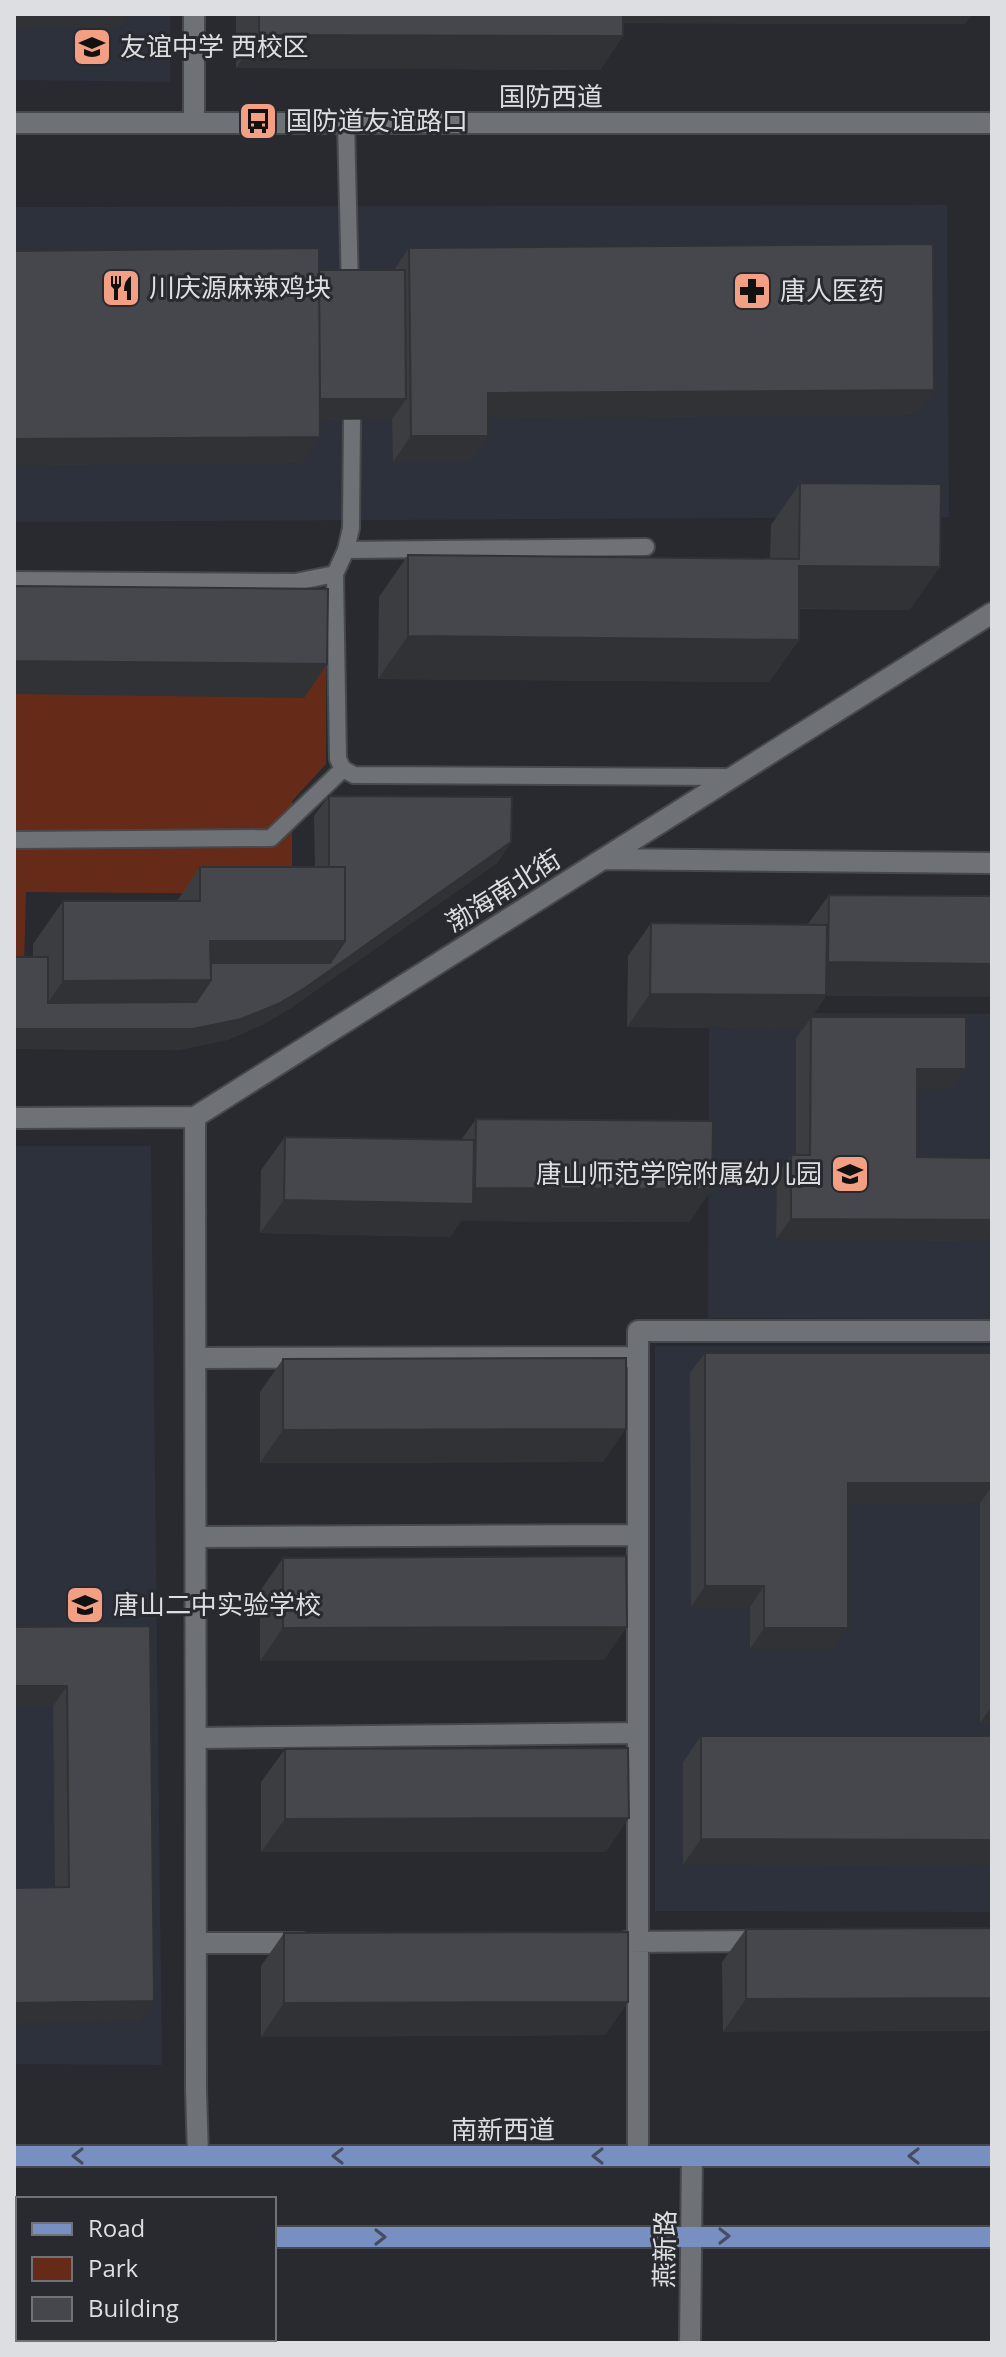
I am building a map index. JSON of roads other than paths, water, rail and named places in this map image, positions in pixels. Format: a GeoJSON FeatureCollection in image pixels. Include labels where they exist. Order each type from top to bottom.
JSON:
{"type":"FeatureCollection","features":[{"type":"Feature","properties":{"kind":"main road","name":"南新西道"},"geometry":{"type":"LineString","coordinates":[[14,2156],[992,2156]]}},
{"type":"Feature","properties":{"kind":"main road"},"geometry":{"type":"LineString","coordinates":[[276,2237],[992,2237]]}},
{"type":"Feature","properties":{"kind":"street"},"geometry":{"type":"LineString","coordinates":[[194,14],[194,123]]}},
{"type":"Feature","properties":{"kind":"street","name":"国防西道"},"geometry":{"type":"LineString","coordinates":[[14,123],[992,123]]}},
{"type":"Feature","properties":{"kind":"street","name":"渤海南北街"},"geometry":{"type":"LineString","coordinates":[[195,1117],[992,613]]}},
{"type":"Feature","properties":{"kind":"street"},"geometry":{"type":"LineString","coordinates":[[604,859],[992,863]]}},
{"type":"Feature","properties":{"kind":"street"},"geometry":{"type":"LineString","coordinates":[[14,1118],[195,1117],[198,2155]]}},
{"type":"Feature","properties":{"kind":"street"},"geometry":{"type":"LineString","coordinates":[[638,2156],[638,1331],[992,1331]]}},
{"type":"Feature","properties":{"kind":"street"},"geometry":{"type":"LineString","coordinates":[[196,1358],[638,1357]]}},
{"type":"Feature","properties":{"kind":"street"},"geometry":{"type":"LineString","coordinates":[[196,1537],[638,1535]]}},
{"type":"Feature","properties":{"kind":"street"},"geometry":{"type":"LineString","coordinates":[[197,1738],[638,1733]]}},
{"type":"Feature","properties":{"kind":"street"},"geometry":{"type":"LineString","coordinates":[[606,1942],[776,1941]]}},
{"type":"Feature","properties":{"kind":"street"},"geometry":{"type":"LineString","coordinates":[[198,1943],[323,1943]]}},
{"type":"Feature","properties":{"kind":"street","name":"燕新路"},"geometry":{"type":"LineString","coordinates":[[690,2343],[692,2156]]}},
{"type":"Feature","properties":{"kind":"lane"},"geometry":{"type":"LineString","coordinates":[[346,123],[350,290]]}},
{"type":"Feature","properties":{"kind":"lane"},"geometry":{"type":"LineString","coordinates":[[352,420],[351,528],[346,550],[335,574],[338,759],[343,769],[354,775],[733,777]]}},
{"type":"Feature","properties":{"kind":"lane"},"geometry":{"type":"LineString","coordinates":[[346,550],[646,547]]}},
{"type":"Feature","properties":{"kind":"lane"},"geometry":{"type":"LineString","coordinates":[[14,580],[295,582],[335,574]]}},
{"type":"Feature","properties":{"kind":"lane"},"geometry":{"type":"LineString","coordinates":[[14,840],[271,838],[343,769]]}},
{"type":"Feature","properties":{"kind":"place","name":"友谊中学 西校区"},"geometry":{"type":"Point","coordinates":[92,47]}},
{"type":"Feature","properties":{"kind":"place","name":"国防道友谊路口"},"geometry":{"type":"Point","coordinates":[258,121]}},
{"type":"Feature","properties":{"kind":"place","name":"川庆源麻辣鸡块"},"geometry":{"type":"Point","coordinates":[121,288]}},
{"type":"Feature","properties":{"kind":"place","name":"唐人医药"},"geometry":{"type":"Point","coordinates":[752,291]}},
{"type":"Feature","properties":{"kind":"place","name":"唐山师范学院附属幼儿园"},"geometry":{"type":"Point","coordinates":[850,1174]}},
{"type":"Feature","properties":{"kind":"place","name":"唐山二中实验学校"},"geometry":{"type":"Point","coordinates":[85,1605]}}]}
